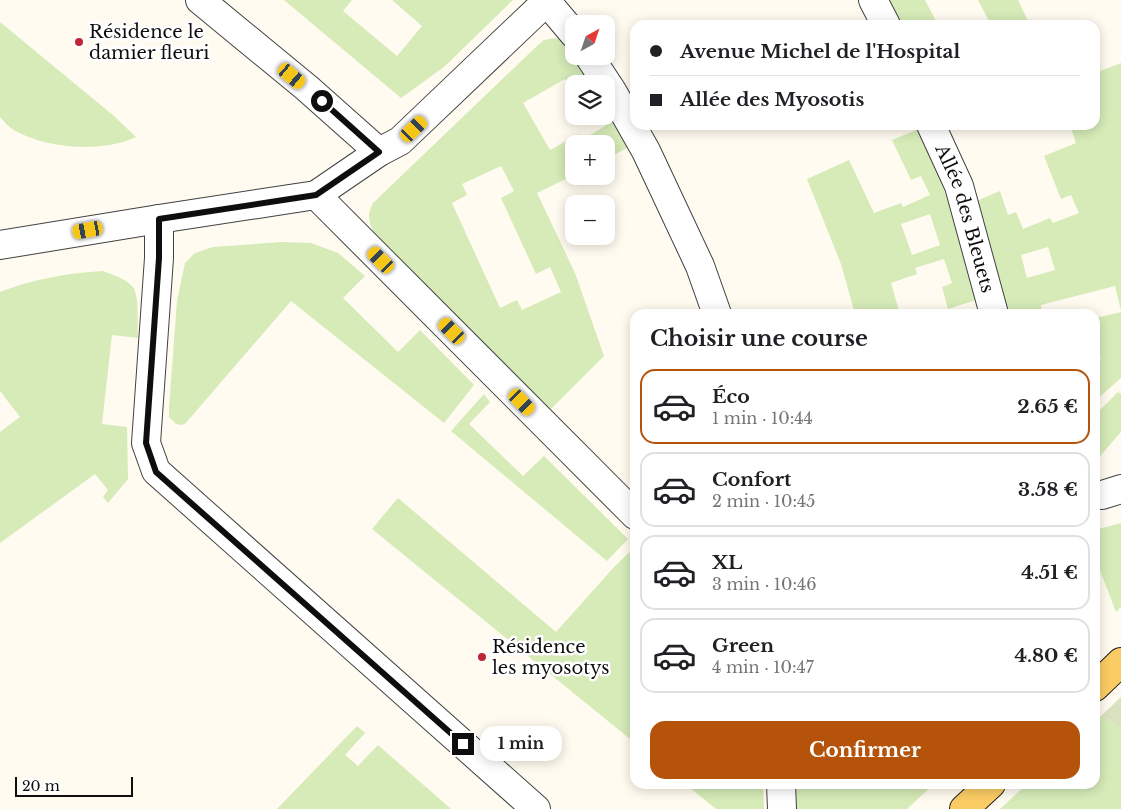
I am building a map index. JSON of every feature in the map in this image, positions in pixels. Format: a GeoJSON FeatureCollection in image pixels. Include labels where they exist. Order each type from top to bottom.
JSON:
{"type":"FeatureCollection","features":[{"type":"Feature","properties":{"kind":"main road"},"geometry":{"type":"LineString","coordinates":[[1100,682],[1121,662]]}},
{"type":"Feature","properties":{"kind":"main road"},"geometry":{"type":"LineString","coordinates":[[964,809],[986,789]]}},
{"type":"Feature","properties":{"kind":"street"},"geometry":{"type":"LineString","coordinates":[[200,0],[307,88],[379,152]]}},
{"type":"Feature","properties":{"kind":"street"},"geometry":{"type":"LineString","coordinates":[[873,0],[883,20]]}},
{"type":"Feature","properties":{"kind":"street"},"geometry":{"type":"LineString","coordinates":[[0,245],[316,195],[379,152],[400,142],[547,1],[565,23]]}},
{"type":"Feature","properties":{"kind":"street"},"geometry":{"type":"LineString","coordinates":[[595,65],[630,123]]}},
{"type":"Feature","properties":{"kind":"street"},"geometry":{"type":"LineString","coordinates":[[634,130],[646,151],[700,266],[715,309]]}},
{"type":"Feature","properties":{"kind":"street","name":"Allée des Bleuets"},"geometry":{"type":"LineString","coordinates":[[934,130],[959,186],[993,309]]}},
{"type":"Feature","properties":{"kind":"street"},"geometry":{"type":"LineString","coordinates":[[316,195],[630,510]]}},
{"type":"Feature","properties":{"kind":"street"},"geometry":{"type":"LineString","coordinates":[[159,219],[159,258],[146,443],[156,472],[536,809]]}},
{"type":"Feature","properties":{"kind":"street"},"geometry":{"type":"LineString","coordinates":[[1100,495],[1121,490]]}},
{"type":"Feature","properties":{"kind":"street"},"geometry":{"type":"LineString","coordinates":[[781,789],[782,809]]}},
{"type":"Feature","properties":{"kind":"green space"},"geometry":{"type":"Polygon","coordinates":[[[284,0],[352,0],[343,11],[397,56],[422,26],[392,0],[513,0],[444,67],[401,98],[284,0]]]}},
{"type":"Feature","properties":{"kind":"green space"},"geometry":{"type":"Polygon","coordinates":[[[883,0],[925,0],[935,20],[894,20],[883,0]]]}},
{"type":"Feature","properties":{"kind":"green space"},"geometry":{"type":"Polygon","coordinates":[[[978,0],[1018,0],[1028,20],[988,20],[978,0]]]}},
{"type":"Feature","properties":{"kind":"green space"},"geometry":{"type":"Polygon","coordinates":[[[0,22],[114,116],[136,137],[108,145],[75,147],[42,141],[10,127],[0,117],[0,22]]]}},
{"type":"Feature","properties":{"kind":"green space"},"geometry":{"type":"Polygon","coordinates":[[[554,38],[565,40],[565,65],[585,65],[592,75],[565,75],[565,79],[523,103],[550,150],[565,142],[565,179],[537,193],[575,273],[604,356],[550,410],[374,232],[369,218],[373,203],[544,40],[554,38]],[[501,166],[462,184],[467,195],[452,203],[500,308],[517,300],[522,310],[561,292],[550,267],[536,274],[501,198],[514,191],[501,166]]]}},
{"type":"Feature","properties":{"kind":"green space"},"geometry":{"type":"Polygon","coordinates":[[[1121,63],[1121,311],[1115,286],[1041,305],[1041,309],[1005,309],[974,202],[1000,191],[1008,215],[1016,212],[1023,229],[1050,218],[1053,223],[1079,213],[1071,195],[1061,199],[1044,156],[1076,143],[1072,130],[1100,130],[1100,71],[1121,63]],[[1048,247],[1021,255],[1027,278],[1055,270],[1048,247]]]}},
{"type":"Feature","properties":{"kind":"green space"},"geometry":{"type":"Polygon","coordinates":[[[615,117],[631,146],[615,154],[615,135],[590,135],[604,125],[615,125],[615,117]]]}},
{"type":"Feature","properties":{"kind":"green space"},"geometry":{"type":"Polygon","coordinates":[[[919,130],[955,221],[976,300],[948,309],[942,287],[952,283],[944,259],[915,268],[917,274],[891,283],[899,309],[854,309],[841,264],[807,179],[849,160],[874,213],[901,203],[903,207],[930,195],[921,176],[911,180],[892,140],[919,130]],[[930,214],[901,224],[912,255],[940,245],[930,214]]]}},
{"type":"Feature","properties":{"kind":"green space"},"geometry":{"type":"Polygon","coordinates":[[[282,242],[311,243],[338,253],[365,276],[343,298],[398,352],[420,330],[474,385],[444,423],[291,301],[185,424],[176,424],[169,417],[177,301],[185,263],[195,253],[213,247],[282,242]]]}},
{"type":"Feature","properties":{"kind":"green space"},"geometry":{"type":"Polygon","coordinates":[[[103,271],[129,283],[135,290],[137,303],[138,338],[112,335],[102,424],[127,427],[128,479],[108,503],[103,497],[108,490],[95,474],[0,543],[0,432],[20,417],[0,391],[0,292],[51,277],[103,271]]]}},
{"type":"Feature","properties":{"kind":"green space"},"geometry":{"type":"Polygon","coordinates":[[[1121,312],[1121,378],[1100,397],[1101,359],[1100,317],[1121,312]]]}},
{"type":"Feature","properties":{"kind":"green space"},"geometry":{"type":"Polygon","coordinates":[[[1118,392],[1121,394],[1121,432],[1100,456],[1100,410],[1118,392]]]}},
{"type":"Feature","properties":{"kind":"green space"},"geometry":{"type":"Polygon","coordinates":[[[484,394],[490,402],[469,424],[523,476],[544,456],[628,539],[607,561],[451,431],[484,394]]]}},
{"type":"Feature","properties":{"kind":"green space"},"geometry":{"type":"Polygon","coordinates":[[[398,498],[556,632],[630,552],[630,739],[372,529],[398,498]]]}},
{"type":"Feature","properties":{"kind":"green space"},"geometry":{"type":"Polygon","coordinates":[[[1121,523],[1121,607],[1116,612],[1100,570],[1100,529],[1121,523]]]}},
{"type":"Feature","properties":{"kind":"green space"},"geometry":{"type":"Polygon","coordinates":[[[1121,697],[1121,728],[1102,715],[1121,697]]]}},
{"type":"Feature","properties":{"kind":"green space"},"geometry":{"type":"Polygon","coordinates":[[[1102,715],[1121,728],[1121,809],[1000,809],[1022,789],[1100,789],[1100,717],[1102,715]]]}},
{"type":"Feature","properties":{"kind":"green space"},"geometry":{"type":"Polygon","coordinates":[[[357,726],[365,733],[345,755],[358,766],[378,745],[451,809],[277,809],[357,726]]]}},
{"type":"Feature","properties":{"kind":"green space"},"geometry":{"type":"Polygon","coordinates":[[[691,789],[763,789],[764,809],[716,809],[691,789]]]}},
{"type":"Feature","properties":{"kind":"green space"},"geometry":{"type":"Polygon","coordinates":[[[795,789],[929,789],[907,809],[796,809],[795,789]]]}},
{"type":"Feature","properties":{"kind":"place","name":"Résidence le damier fleuri"},"geometry":{"type":"Point","coordinates":[79,42]}},
{"type":"Feature","properties":{"kind":"place","name":"Résidence les myosotys"},"geometry":{"type":"Point","coordinates":[482,657]}},
{"type":"Feature","properties":{"kind":"route"},"geometry":{"type":"LineString","coordinates":[[322,101],[379,152],[316,195],[159,219],[159,258],[146,443],[156,472],[463,744]]}}]}
